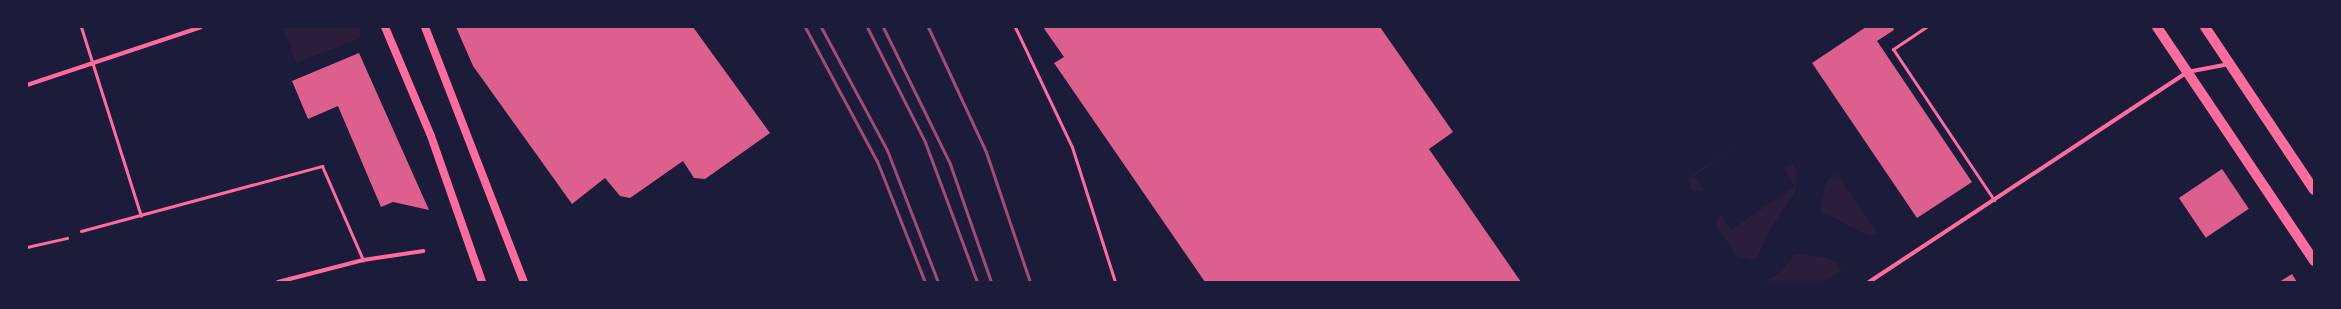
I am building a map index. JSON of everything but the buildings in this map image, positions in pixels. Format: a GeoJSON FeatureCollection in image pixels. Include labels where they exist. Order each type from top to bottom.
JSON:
{"type":"FeatureCollection","features":[{"type":"Feature","properties":{"kind":"main road"},"geometry":{"type":"LineString","coordinates":[[385,27],[431,136],[482,282]]}},
{"type":"Feature","properties":{"kind":"main road"},"geometry":{"type":"LineString","coordinates":[[425,27],[524,282]]}},
{"type":"Feature","properties":{"kind":"main road"},"geometry":{"type":"LineString","coordinates":[[2157,27],[2314,261]]}},
{"type":"Feature","properties":{"kind":"main road"},"geometry":{"type":"LineString","coordinates":[[2205,27],[2314,190]]}},
{"type":"Feature","properties":{"kind":"street"},"geometry":{"type":"LineString","coordinates":[[27,85],[201,27]]}},
{"type":"Feature","properties":{"kind":"street"},"geometry":{"type":"LineString","coordinates":[[1869,282],[2187,72],[2229,64]]}},
{"type":"Feature","properties":{"kind":"street"},"geometry":{"type":"LineString","coordinates":[[278,282],[364,260],[423,251]]}},
{"type":"Feature","properties":{"kind":"lane"},"geometry":{"type":"LineString","coordinates":[[81,27],[141,216]]}},
{"type":"Feature","properties":{"kind":"lane"},"geometry":{"type":"LineString","coordinates":[[1015,27],[1072,147],[1115,282]]}},
{"type":"Feature","properties":{"kind":"lane"},"geometry":{"type":"LineString","coordinates":[[1926,27],[1893,48],[1994,200]]}},
{"type":"Feature","properties":{"kind":"lane"},"geometry":{"type":"LineString","coordinates":[[81,231],[322,166],[364,260]]}},
{"type":"Feature","properties":{"kind":"path"},"geometry":{"type":"LineString","coordinates":[[27,248],[81,231]]}},
{"type":"Feature","properties":{"kind":"shaded area"},"geometry":{"type":"Polygon","coordinates":[[[283,27],[359,27],[361,38],[296,63],[283,27]]]}},
{"type":"Feature","properties":{"kind":"shaded area"},"geometry":{"type":"Polygon","coordinates":[[[1766,126],[1694,176],[1705,192],[1691,190],[1688,178],[1766,126]]]}},
{"type":"Feature","properties":{"kind":"shaded area"},"geometry":{"type":"Polygon","coordinates":[[[1793,164],[1797,171],[1795,192],[1770,229],[1758,256],[1753,260],[1737,256],[1716,226],[1720,214],[1731,230],[1795,186],[1784,170],[1793,164]]]}},
{"type":"Feature","properties":{"kind":"shaded area"},"geometry":{"type":"Polygon","coordinates":[[[1837,174],[1878,234],[1869,236],[1820,211],[1826,181],[1837,174]]]}},
{"type":"Feature","properties":{"kind":"shaded area"},"geometry":{"type":"Polygon","coordinates":[[[1795,254],[1824,257],[1836,262],[1842,270],[1824,282],[1762,282],[1781,272],[1795,254]]]}},
{"type":"Feature","properties":{"kind":"railway"},"geometry":{"type":"LineString","coordinates":[[805,27],[877,161],[925,282]]}},
{"type":"Feature","properties":{"kind":"railway"},"geometry":{"type":"LineString","coordinates":[[821,27],[887,150],[938,282]]}},
{"type":"Feature","properties":{"kind":"railway"},"geometry":{"type":"LineString","coordinates":[[867,27],[925,142],[977,282]]}},
{"type":"Feature","properties":{"kind":"railway"},"geometry":{"type":"LineString","coordinates":[[883,27],[950,164],[991,282]]}},
{"type":"Feature","properties":{"kind":"railway"},"geometry":{"type":"LineString","coordinates":[[928,27],[986,152],[1030,282]]}}]}
